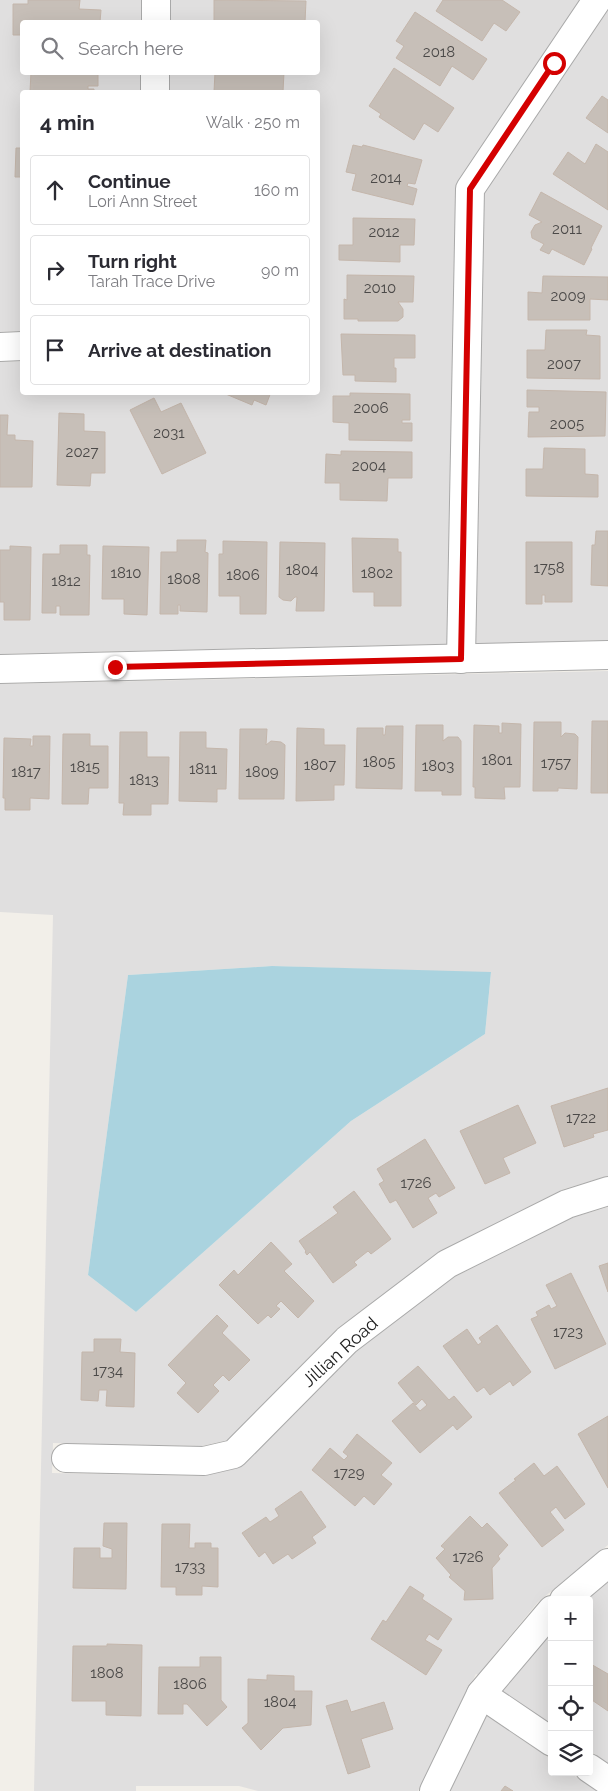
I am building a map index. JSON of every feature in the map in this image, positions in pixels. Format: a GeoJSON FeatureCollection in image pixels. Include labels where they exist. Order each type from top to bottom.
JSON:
{"type":"FeatureCollection","features":[{"type":"Feature","properties":{"kind":"street"},"geometry":{"type":"LineString","coordinates":[[156,0],[156,20]]}},
{"type":"Feature","properties":{"kind":"street"},"geometry":{"type":"LineString","coordinates":[[461,659],[470,189],[597,0]]}},
{"type":"Feature","properties":{"kind":"street"},"geometry":{"type":"LineString","coordinates":[[155,75],[155,90]]}},
{"type":"Feature","properties":{"kind":"street"},"geometry":{"type":"LineString","coordinates":[[0,347],[20,346]]}},
{"type":"Feature","properties":{"kind":"street"},"geometry":{"type":"LineString","coordinates":[[0,669],[608,655]]}},
{"type":"Feature","properties":{"kind":"street","name":"Jillian Road"},"geometry":{"type":"LineString","coordinates":[[66,1458],[204,1461],[234,1454],[347,1340],[447,1264],[567,1204],[608,1191]]}},
{"type":"Feature","properties":{"kind":"street"},"geometry":{"type":"LineString","coordinates":[[569,1596],[608,1563]]}},
{"type":"Feature","properties":{"kind":"street"},"geometry":{"type":"LineString","coordinates":[[434,1791],[481,1694],[548,1613]]}},
{"type":"Feature","properties":{"kind":"street"},"geometry":{"type":"LineString","coordinates":[[481,1694],[548,1739]]}},
{"type":"Feature","properties":{"kind":"street"},"geometry":{"type":"LineString","coordinates":[[593,1771],[608,1781]]}},
{"type":"Feature","properties":{"kind":"shaded area"},"geometry":{"type":"Polygon","coordinates":[[[0,0],[143,0],[143,20],[20,20],[20,75],[142,75],[142,90],[20,90],[20,331],[0,332],[0,0]]]}},
{"type":"Feature","properties":{"kind":"shaded area"},"geometry":{"type":"Polygon","coordinates":[[[170,0],[580,0],[459,180],[456,189],[448,644],[0,654],[0,362],[20,361],[20,395],[320,395],[320,90],[168,90],[169,75],[320,75],[320,20],[169,20],[170,0]]]}},
{"type":"Feature","properties":{"kind":"shaded area"},"geometry":{"type":"Polygon","coordinates":[[[608,8],[608,640],[475,644],[483,194],[608,8]]]}},
{"type":"Feature","properties":{"kind":"shaded area"},"geometry":{"type":"Polygon","coordinates":[[[608,671],[608,1176],[564,1189],[442,1251],[338,1328],[228,1440],[202,1446],[53,1443],[52,1473],[203,1476],[237,1468],[243,1465],[355,1351],[454,1277],[571,1218],[608,1207],[608,1545],[538,1602],[478,1675],[476,1674],[418,1791],[258,1791],[239,1786],[136,1786],[136,1791],[34,1791],[53,915],[0,912],[0,684],[608,671]],[[272,966],[128,975],[88,1275],[136,1312],[351,1121],[485,1034],[491,973],[272,966]]]}},
{"type":"Feature","properties":{"kind":"shaded area"},"geometry":{"type":"Polygon","coordinates":[[[608,1582],[608,1763],[593,1753],[593,1596],[591,1596],[608,1582]]]}},
{"type":"Feature","properties":{"kind":"shaded area"},"geometry":{"type":"Polygon","coordinates":[[[548,1635],[548,1722],[502,1691],[548,1635]]]}},
{"type":"Feature","properties":{"kind":"shaded area"},"geometry":{"type":"Polygon","coordinates":[[[486,1715],[548,1757],[548,1776],[575,1776],[597,1791],[449,1791],[486,1715]]]}},
{"type":"Feature","properties":{"kind":"water"},"geometry":{"type":"Polygon","coordinates":[[[272,966],[491,972],[485,1034],[351,1121],[136,1312],[88,1275],[128,975],[272,966]]]}},
{"type":"Feature","properties":{"kind":"building"},"geometry":{"type":"Polygon","coordinates":[[[28,0],[80,0],[79,9],[101,10],[100,20],[20,20],[20,35],[13,35],[13,4],[28,4],[28,0]]]}},
{"type":"Feature","properties":{"kind":"building"},"geometry":{"type":"Polygon","coordinates":[[[214,0],[306,1],[305,20],[214,20],[214,0]]]}},
{"type":"Feature","properties":{"kind":"building"},"geometry":{"type":"Polygon","coordinates":[[[443,0],[502,0],[520,12],[506,31],[494,23],[482,41],[436,11],[443,0]]]}},
{"type":"Feature","properties":{"kind":"building"},"geometry":{"type":"Polygon","coordinates":[[[415,12],[487,59],[473,80],[452,66],[440,86],[396,58],[404,46],[396,41],[415,12]]]}},
{"type":"Feature","properties":{"kind":"building"},"geometry":{"type":"Polygon","coordinates":[[[394,68],[454,108],[438,132],[424,123],[414,140],[379,117],[381,114],[369,106],[394,68]]]}},
{"type":"Feature","properties":{"kind":"building"},"geometry":{"type":"Polygon","coordinates":[[[31,75],[98,75],[98,86],[88,86],[88,89],[94,90],[30,90],[31,75]]]}},
{"type":"Feature","properties":{"kind":"building"},"geometry":{"type":"Polygon","coordinates":[[[215,75],[284,75],[283,90],[214,90],[215,75]]]}},
{"type":"Feature","properties":{"kind":"building"},"geometry":{"type":"Polygon","coordinates":[[[602,96],[608,100],[608,133],[586,118],[602,96]]]}},
{"type":"Feature","properties":{"kind":"building"},"geometry":{"type":"Polygon","coordinates":[[[596,144],[608,152],[608,210],[553,174],[568,152],[585,164],[596,144]]]}},
{"type":"Feature","properties":{"kind":"building"},"geometry":{"type":"Polygon","coordinates":[[[353,145],[362,147],[363,145],[422,160],[415,184],[408,183],[407,186],[417,189],[413,205],[352,190],[356,174],[346,172],[353,145]]]}},
{"type":"Feature","properties":{"kind":"building"},"geometry":{"type":"Polygon","coordinates":[[[16,148],[20,148],[20,177],[15,177],[16,148]]]}},
{"type":"Feature","properties":{"kind":"building"},"geometry":{"type":"Polygon","coordinates":[[[541,192],[602,226],[584,265],[552,249],[549,254],[540,250],[544,244],[532,238],[531,232],[535,225],[542,222],[529,215],[541,192]]]}},
{"type":"Feature","properties":{"kind":"building"},"geometry":{"type":"Polygon","coordinates":[[[353,218],[415,219],[414,245],[400,245],[400,262],[339,260],[339,245],[353,245],[353,218]]]}},
{"type":"Feature","properties":{"kind":"building"},"geometry":{"type":"Polygon","coordinates":[[[347,275],[414,276],[413,302],[398,302],[403,309],[403,317],[398,321],[344,319],[344,299],[347,300],[347,275]]]}},
{"type":"Feature","properties":{"kind":"building"},"geometry":{"type":"Polygon","coordinates":[[[543,276],[608,277],[608,300],[590,299],[590,320],[528,320],[528,292],[542,293],[543,276]]]}},
{"type":"Feature","properties":{"kind":"building"},"geometry":{"type":"Polygon","coordinates":[[[546,330],[587,330],[586,335],[600,336],[600,379],[527,378],[527,350],[545,350],[546,330]]]}},
{"type":"Feature","properties":{"kind":"building"},"geometry":{"type":"Polygon","coordinates":[[[341,334],[415,335],[415,358],[394,358],[396,382],[355,381],[355,375],[343,375],[341,334]]]}},
{"type":"Feature","properties":{"kind":"building"},"geometry":{"type":"Polygon","coordinates":[[[527,390],[606,392],[605,436],[528,437],[529,412],[539,412],[539,407],[527,407],[527,390]]]}},
{"type":"Feature","properties":{"kind":"building"},"geometry":{"type":"Polygon","coordinates":[[[350,393],[410,394],[410,420],[402,420],[402,423],[412,423],[412,441],[349,440],[349,423],[333,422],[333,396],[350,396],[350,393]]]}},
{"type":"Feature","properties":{"kind":"building"},"geometry":{"type":"Polygon","coordinates":[[[228,395],[270,395],[266,405],[254,400],[252,405],[228,395]]]}},
{"type":"Feature","properties":{"kind":"building"},"geometry":{"type":"Polygon","coordinates":[[[154,398],[161,412],[181,403],[206,453],[162,474],[130,410],[154,398]]]}},
{"type":"Feature","properties":{"kind":"building"},"geometry":{"type":"Polygon","coordinates":[[[59,413],[84,414],[84,431],[105,432],[105,473],[91,473],[90,486],[57,485],[59,413]]]}},
{"type":"Feature","properties":{"kind":"building"},"geometry":{"type":"Polygon","coordinates":[[[0,415],[8,415],[7,435],[15,435],[15,440],[33,441],[32,487],[0,487],[0,415]]]}},
{"type":"Feature","properties":{"kind":"building"},"geometry":{"type":"Polygon","coordinates":[[[544,448],[585,449],[585,474],[598,475],[598,497],[526,496],[526,469],[543,469],[544,448]]]}},
{"type":"Feature","properties":{"kind":"building"},"geometry":{"type":"Polygon","coordinates":[[[341,451],[412,452],[412,478],[388,478],[387,501],[340,500],[340,483],[325,483],[326,454],[341,455],[341,451]]]}},
{"type":"Feature","properties":{"kind":"building"},"geometry":{"type":"Polygon","coordinates":[[[596,531],[608,531],[608,586],[591,585],[592,545],[595,545],[596,531]]]}},
{"type":"Feature","properties":{"kind":"building"},"geometry":{"type":"Polygon","coordinates":[[[352,538],[398,539],[398,552],[401,552],[401,606],[374,606],[374,592],[353,592],[352,538]]]}},
{"type":"Feature","properties":{"kind":"building"},"geometry":{"type":"Polygon","coordinates":[[[177,540],[206,540],[205,552],[208,553],[207,612],[180,611],[180,605],[178,605],[178,614],[160,614],[161,552],[177,552],[177,540]]]}},
{"type":"Feature","properties":{"kind":"building"},"geometry":{"type":"Polygon","coordinates":[[[223,541],[267,542],[266,614],[240,614],[240,596],[219,596],[219,554],[223,554],[223,541]]]}},
{"type":"Feature","properties":{"kind":"building"},"geometry":{"type":"Polygon","coordinates":[[[280,542],[325,543],[324,611],[296,611],[297,597],[291,601],[283,600],[279,597],[280,542]]]}},
{"type":"Feature","properties":{"kind":"building"},"geometry":{"type":"Polygon","coordinates":[[[526,542],[572,542],[572,602],[545,602],[545,595],[542,595],[542,604],[526,604],[526,542]]]}},
{"type":"Feature","properties":{"kind":"building"},"geometry":{"type":"Polygon","coordinates":[[[60,545],[87,545],[87,555],[90,555],[89,615],[60,615],[60,606],[56,606],[56,613],[42,613],[43,554],[60,554],[60,545]]]}},
{"type":"Feature","properties":{"kind":"building"},"geometry":{"type":"Polygon","coordinates":[[[10,546],[31,547],[30,620],[4,620],[4,602],[0,602],[0,550],[10,550],[10,546]]]}},
{"type":"Feature","properties":{"kind":"building"},"geometry":{"type":"Polygon","coordinates":[[[103,546],[149,547],[147,615],[124,614],[124,599],[102,599],[103,546]]]}},
{"type":"Feature","properties":{"kind":"building"},"geometry":{"type":"Polygon","coordinates":[[[592,721],[608,721],[608,793],[591,793],[592,721]]]}},
{"type":"Feature","properties":{"kind":"building"},"geometry":{"type":"Polygon","coordinates":[[[534,722],[561,722],[561,737],[565,733],[575,734],[578,737],[577,789],[558,788],[558,791],[533,791],[534,722]]]}},
{"type":"Feature","properties":{"kind":"building"},"geometry":{"type":"Polygon","coordinates":[[[502,723],[521,724],[520,787],[504,787],[505,799],[475,798],[475,787],[473,787],[474,725],[499,726],[499,733],[502,733],[502,723]]]}},
{"type":"Feature","properties":{"kind":"building"},"geometry":{"type":"Polygon","coordinates":[[[416,725],[443,725],[443,741],[448,737],[458,737],[461,741],[461,795],[442,795],[442,791],[415,791],[416,725]]]}},
{"type":"Feature","properties":{"kind":"building"},"geometry":{"type":"Polygon","coordinates":[[[386,726],[403,726],[402,789],[356,788],[357,728],[383,728],[383,735],[385,735],[386,726]]]}},
{"type":"Feature","properties":{"kind":"building"},"geometry":{"type":"Polygon","coordinates":[[[297,728],[324,729],[324,745],[345,745],[344,785],[334,785],[334,800],[296,801],[297,728]]]}},
{"type":"Feature","properties":{"kind":"building"},"geometry":{"type":"Polygon","coordinates":[[[240,729],[267,729],[266,745],[271,741],[281,742],[285,745],[284,799],[239,799],[240,729]]]}},
{"type":"Feature","properties":{"kind":"building"},"geometry":{"type":"Polygon","coordinates":[[[120,732],[147,732],[147,757],[169,757],[168,804],[151,804],[151,815],[123,815],[124,803],[119,803],[120,732]]]}},
{"type":"Feature","properties":{"kind":"building"},"geometry":{"type":"Polygon","coordinates":[[[180,732],[206,732],[206,748],[227,749],[226,789],[217,789],[217,802],[179,801],[180,732]]]}},
{"type":"Feature","properties":{"kind":"building"},"geometry":{"type":"Polygon","coordinates":[[[63,734],[90,734],[90,746],[108,746],[108,788],[89,788],[88,804],[62,804],[63,734]]]}},
{"type":"Feature","properties":{"kind":"building"},"geometry":{"type":"Polygon","coordinates":[[[33,736],[50,736],[49,799],[30,798],[30,810],[5,810],[5,798],[3,798],[4,738],[31,739],[30,746],[33,746],[33,736]]]}},
{"type":"Feature","properties":{"kind":"building"},"geometry":{"type":"Polygon","coordinates":[[[608,1088],[608,1130],[593,1134],[594,1137],[564,1147],[551,1106],[608,1088]]]}},
{"type":"Feature","properties":{"kind":"building"},"geometry":{"type":"Polygon","coordinates":[[[518,1105],[536,1143],[503,1158],[510,1173],[485,1184],[460,1131],[518,1105]]]}},
{"type":"Feature","properties":{"kind":"building"},"geometry":{"type":"Polygon","coordinates":[[[425,1139],[455,1188],[439,1197],[436,1193],[428,1198],[437,1213],[413,1228],[396,1200],[390,1203],[379,1184],[384,1181],[377,1169],[425,1139]]]}},
{"type":"Feature","properties":{"kind":"building"},"geometry":{"type":"Polygon","coordinates":[[[354,1191],[391,1239],[371,1254],[368,1251],[354,1262],[357,1265],[333,1283],[310,1252],[307,1255],[299,1241],[338,1213],[333,1207],[354,1191]]]}},
{"type":"Feature","properties":{"kind":"building"},"geometry":{"type":"Polygon","coordinates":[[[271,1242],[292,1264],[284,1271],[314,1301],[298,1318],[281,1301],[276,1306],[280,1309],[271,1318],[268,1315],[258,1324],[219,1285],[234,1270],[238,1275],[271,1242]]]}},
{"type":"Feature","properties":{"kind":"building"},"geometry":{"type":"Polygon","coordinates":[[[608,1263],[608,1292],[599,1266],[608,1263]]]}},
{"type":"Feature","properties":{"kind":"building"},"geometry":{"type":"Polygon","coordinates":[[[571,1273],[606,1344],[555,1369],[531,1319],[538,1316],[536,1312],[549,1305],[551,1309],[557,1306],[546,1285],[571,1273]]]}},
{"type":"Feature","properties":{"kind":"building"},"geometry":{"type":"Polygon","coordinates":[[[217,1315],[228,1326],[222,1333],[250,1360],[229,1381],[223,1375],[213,1385],[219,1391],[198,1413],[177,1393],[186,1383],[168,1365],[217,1315]]]}},
{"type":"Feature","properties":{"kind":"building"},"geometry":{"type":"Polygon","coordinates":[[[497,1325],[531,1372],[513,1386],[510,1381],[490,1395],[484,1387],[477,1392],[443,1346],[467,1329],[478,1345],[482,1342],[479,1338],[497,1325]]]}},
{"type":"Feature","properties":{"kind":"building"},"geometry":{"type":"Polygon","coordinates":[[[94,1339],[121,1339],[120,1352],[135,1353],[134,1407],[106,1406],[107,1390],[99,1390],[98,1401],[81,1400],[82,1352],[94,1352],[94,1339]]]}},
{"type":"Feature","properties":{"kind":"building"},"geometry":{"type":"Polygon","coordinates":[[[418,1366],[449,1400],[454,1396],[472,1417],[457,1430],[453,1425],[420,1453],[392,1421],[413,1403],[420,1411],[427,1405],[422,1399],[416,1405],[398,1383],[418,1366]]]}},
{"type":"Feature","properties":{"kind":"building"},"geometry":{"type":"Polygon","coordinates":[[[608,1416],[608,1488],[578,1434],[608,1416]]]}},
{"type":"Feature","properties":{"kind":"building"},"geometry":{"type":"Polygon","coordinates":[[[357,1434],[392,1463],[381,1475],[392,1484],[374,1505],[364,1496],[355,1506],[312,1470],[330,1448],[344,1460],[348,1456],[343,1452],[357,1434]]]}},
{"type":"Feature","properties":{"kind":"building"},"geometry":{"type":"Polygon","coordinates":[[[534,1463],[544,1476],[557,1466],[585,1504],[565,1519],[556,1507],[550,1512],[564,1530],[542,1547],[499,1493],[534,1463]]]}},
{"type":"Feature","properties":{"kind":"building"},"geometry":{"type":"Polygon","coordinates":[[[301,1491],[326,1527],[312,1537],[316,1543],[292,1559],[288,1554],[273,1564],[265,1552],[259,1557],[242,1533],[266,1517],[270,1522],[279,1516],[275,1509],[301,1491]]]}},
{"type":"Feature","properties":{"kind":"building"},"geometry":{"type":"Polygon","coordinates":[[[470,1516],[482,1528],[487,1523],[508,1545],[498,1556],[500,1559],[492,1568],[493,1599],[464,1600],[465,1591],[449,1577],[451,1575],[436,1558],[445,1549],[441,1546],[470,1516]]]}},
{"type":"Feature","properties":{"kind":"building"},"geometry":{"type":"Polygon","coordinates":[[[104,1523],[127,1523],[126,1589],[73,1588],[74,1548],[100,1548],[100,1558],[112,1558],[112,1549],[103,1546],[104,1523]]]}},
{"type":"Feature","properties":{"kind":"building"},"geometry":{"type":"Polygon","coordinates":[[[162,1524],[190,1524],[189,1548],[195,1548],[195,1543],[211,1543],[211,1548],[218,1548],[218,1587],[202,1586],[202,1595],[176,1595],[176,1587],[161,1587],[162,1524]]]}},
{"type":"Feature","properties":{"kind":"building"},"geometry":{"type":"Polygon","coordinates":[[[410,1586],[424,1595],[422,1599],[452,1619],[438,1640],[429,1634],[425,1640],[442,1650],[426,1675],[371,1639],[383,1620],[386,1622],[410,1586]]]}},
{"type":"Feature","properties":{"kind":"building"},"geometry":{"type":"Polygon","coordinates":[[[107,1644],[142,1645],[141,1716],[106,1715],[106,1701],[72,1701],[73,1646],[107,1646],[107,1644]]]}},
{"type":"Feature","properties":{"kind":"building"},"geometry":{"type":"Polygon","coordinates":[[[200,1657],[221,1657],[221,1700],[227,1707],[207,1726],[187,1704],[183,1704],[183,1714],[158,1714],[159,1667],[200,1667],[200,1657]]]}},
{"type":"Feature","properties":{"kind":"building"},"geometry":{"type":"Polygon","coordinates":[[[593,1665],[608,1674],[608,1711],[593,1701],[593,1665]]]}},
{"type":"Feature","properties":{"kind":"building"},"geometry":{"type":"Polygon","coordinates":[[[267,1675],[294,1676],[294,1691],[312,1691],[311,1725],[283,1728],[261,1750],[242,1728],[248,1723],[248,1679],[267,1680],[267,1675]]]}},
{"type":"Feature","properties":{"kind":"building"},"geometry":{"type":"Polygon","coordinates":[[[347,1700],[351,1712],[384,1702],[393,1729],[361,1739],[370,1767],[348,1774],[326,1706],[347,1700]]]}},
{"type":"Feature","properties":{"kind":"building"},"geometry":{"type":"Polygon","coordinates":[[[505,1786],[513,1791],[501,1791],[505,1786]]]}},
{"type":"Feature","properties":{"kind":"route"},"geometry":{"type":"LineString","coordinates":[[115,667],[461,659],[470,189],[554,63]]}}]}
